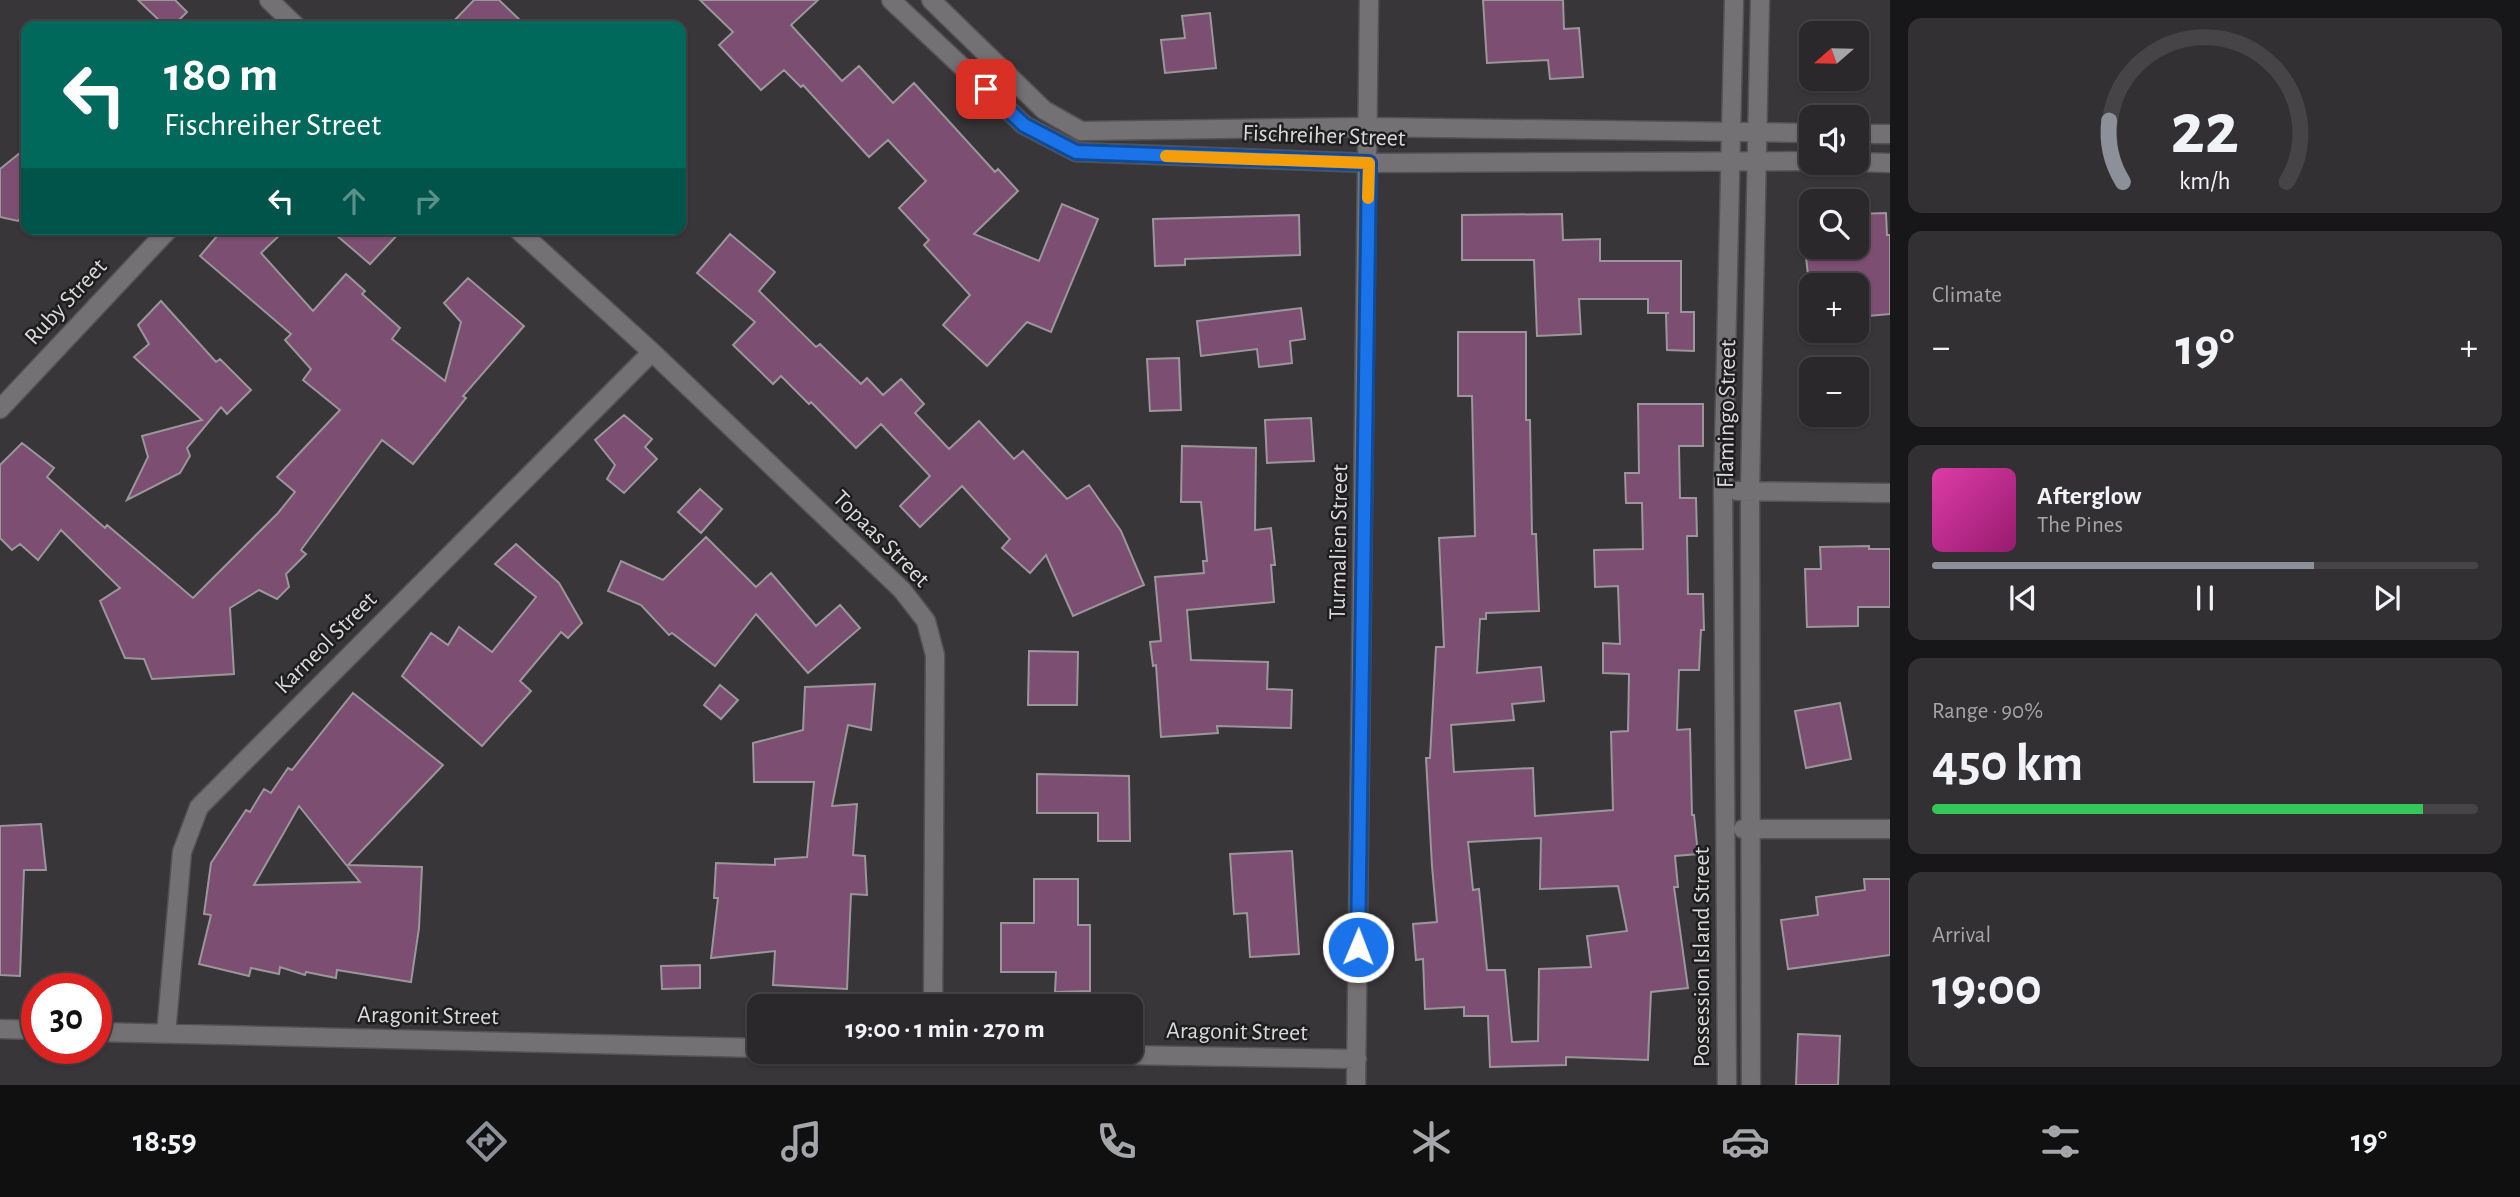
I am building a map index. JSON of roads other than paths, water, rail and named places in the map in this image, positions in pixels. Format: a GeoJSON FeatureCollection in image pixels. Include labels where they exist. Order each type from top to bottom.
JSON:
{"type":"FeatureCollection","features":[{"type":"Feature","properties":{"kind":"street"},"geometry":{"type":"LineString","coordinates":[[269,0],[291,21]]}},
{"type":"Feature","properties":{"kind":"street","name":"Fischreiher Street"},"geometry":{"type":"LineString","coordinates":[[891,0],[1024,125],[1076,152],[1369,163],[1799,161]]}},
{"type":"Feature","properties":{"kind":"street","name":"Fischreiher Street"},"geometry":{"type":"LineString","coordinates":[[930,0],[1044,110],[1081,131],[1368,127],[1799,133]]}},
{"type":"Feature","properties":{"kind":"street","name":"Turmalien Street"},"geometry":{"type":"LineString","coordinates":[[1356,1085],[1369,0]]}},
{"type":"Feature","properties":{"kind":"street","name":"Flamingo Street"},"geometry":{"type":"LineString","coordinates":[[1727,828],[1723,491],[1734,0]]}},
{"type":"Feature","properties":{"kind":"street","name":"Flamingo Street"},"geometry":{"type":"LineString","coordinates":[[1752,829],[1749,491],[1760,0]]}},
{"type":"Feature","properties":{"kind":"street"},"geometry":{"type":"LineString","coordinates":[[1869,134],[1890,134]]}},
{"type":"Feature","properties":{"kind":"street"},"geometry":{"type":"LineString","coordinates":[[1869,162],[1890,163]]}},
{"type":"Feature","properties":{"kind":"street","name":"Ruby Street"},"geometry":{"type":"LineString","coordinates":[[0,409],[163,235]]}},
{"type":"Feature","properties":{"kind":"street","name":"Topaas Street"},"geometry":{"type":"LineString","coordinates":[[524,235],[652,352],[902,590],[926,621],[935,655],[933,994]]}},
{"type":"Feature","properties":{"kind":"street","name":"Karneol Street"},"geometry":{"type":"LineString","coordinates":[[166,1034],[182,852],[199,807],[652,352]]}},
{"type":"Feature","properties":{"kind":"street"},"geometry":{"type":"LineString","coordinates":[[1723,491],[1890,493]]}},
{"type":"Feature","properties":{"kind":"street"},"geometry":{"type":"LineString","coordinates":[[1727,828],[1890,829]]}},
{"type":"Feature","properties":{"kind":"street","name":"Possession Island Street"},"geometry":{"type":"LineString","coordinates":[[1727,828],[1727,1085]]}},
{"type":"Feature","properties":{"kind":"street","name":"Possession Island Street"},"geometry":{"type":"LineString","coordinates":[[1751,1085],[1752,829]]}},
{"type":"Feature","properties":{"kind":"street"},"geometry":{"type":"LineString","coordinates":[[0,1029],[21,1030]]}},
{"type":"Feature","properties":{"kind":"street","name":"Aragonit Street"},"geometry":{"type":"LineString","coordinates":[[112,1032],[747,1048]]}},
{"type":"Feature","properties":{"kind":"street","name":"Aragonit Street"},"geometry":{"type":"LineString","coordinates":[[1143,1055],[1357,1059]]}}]}
